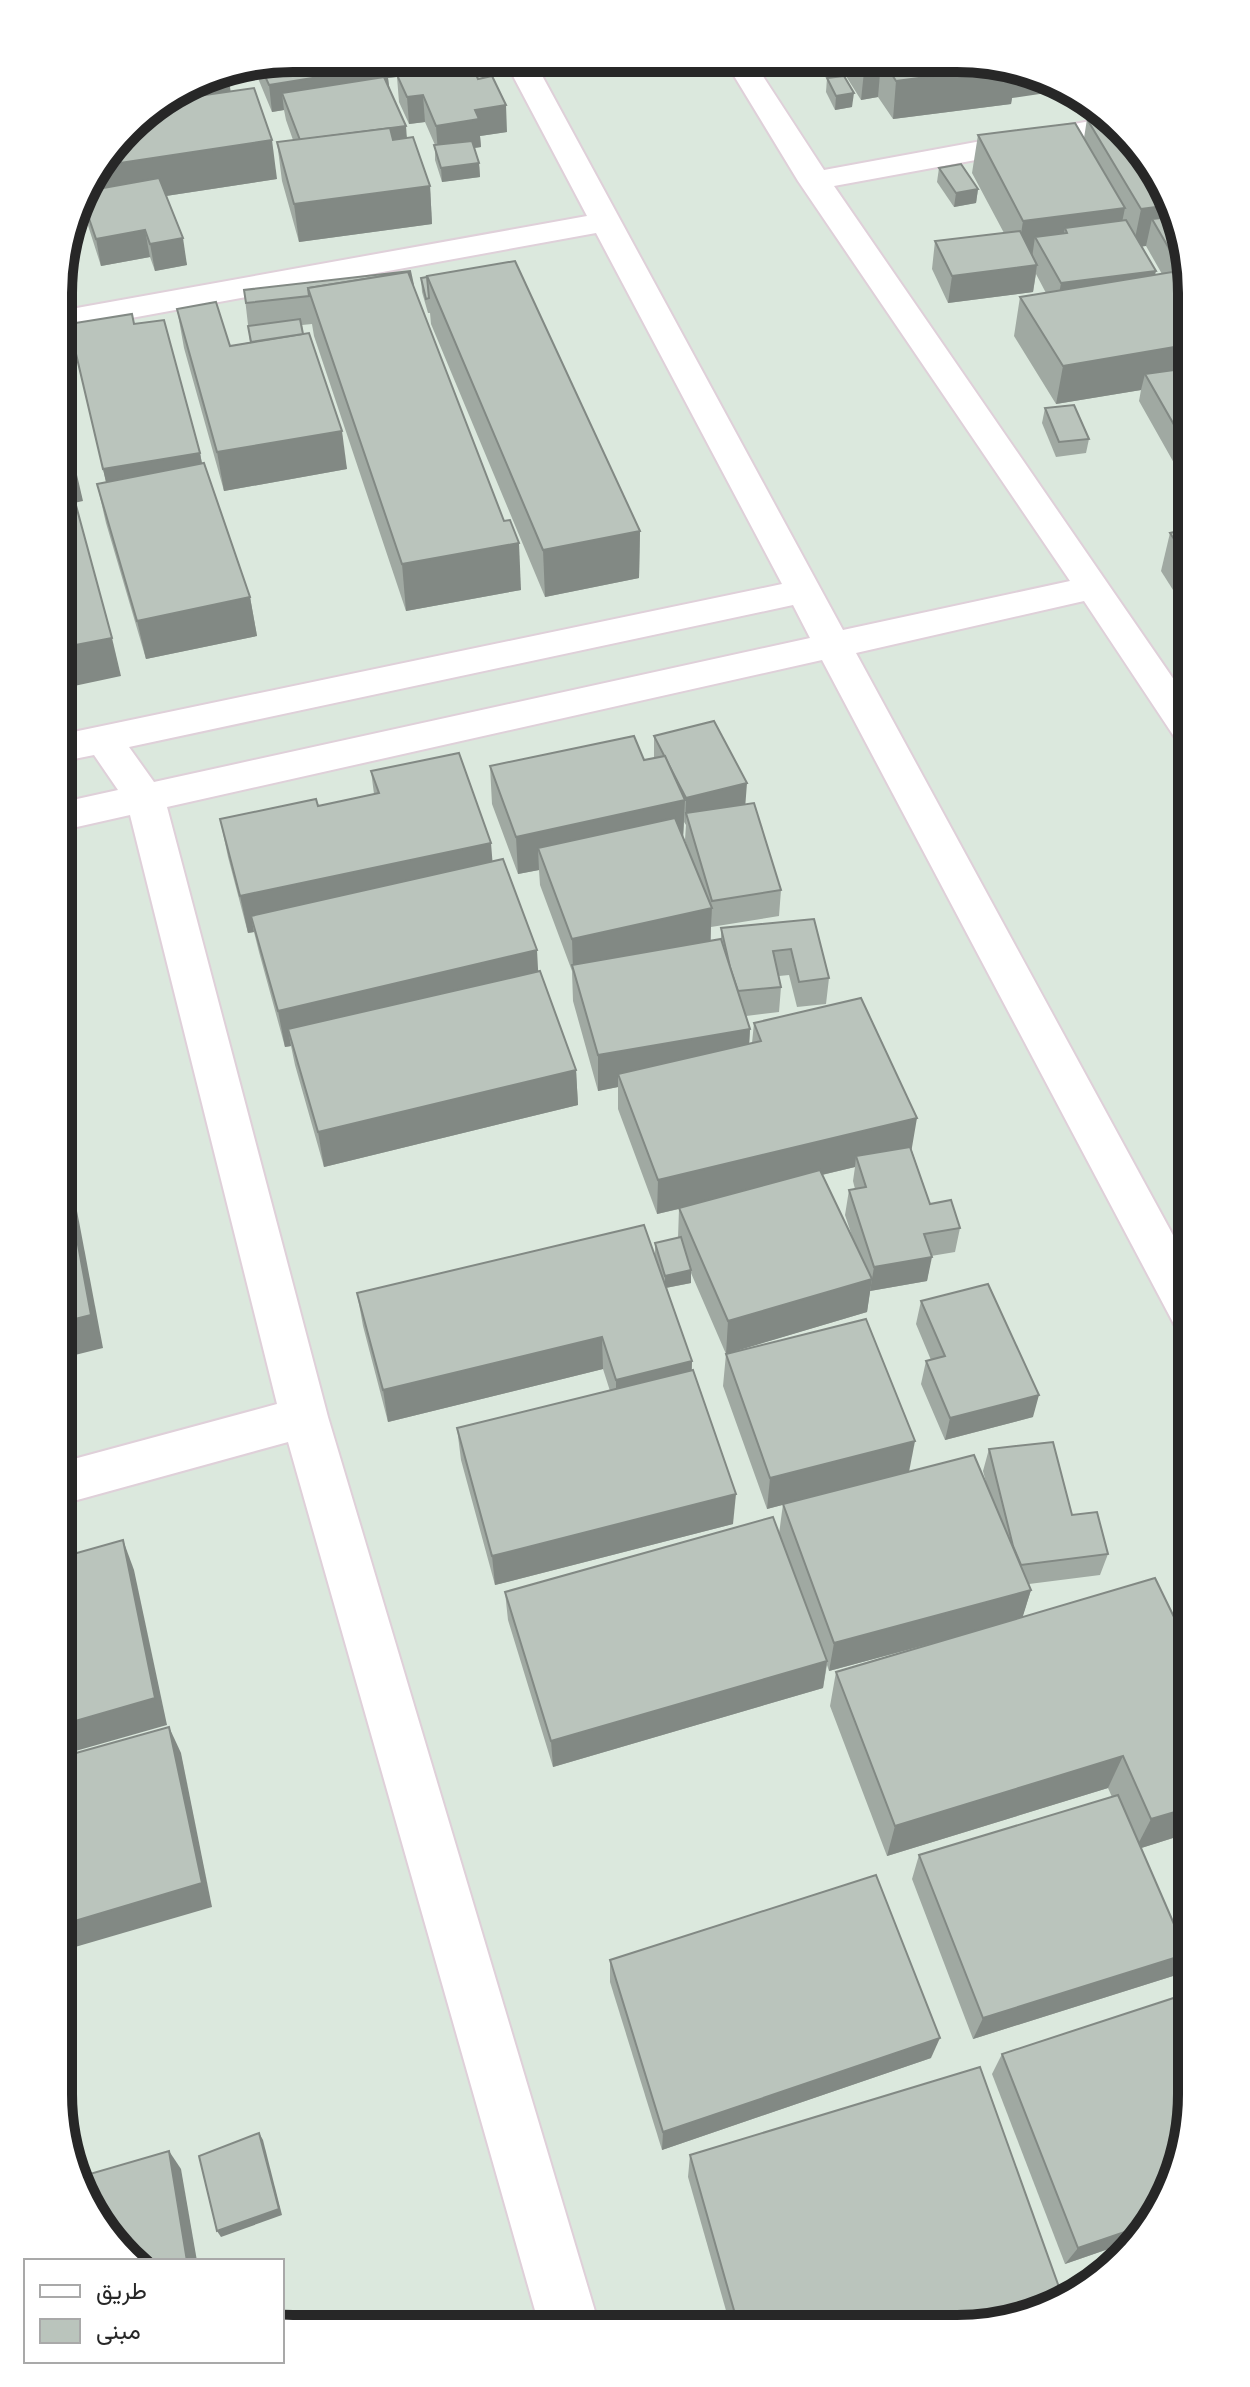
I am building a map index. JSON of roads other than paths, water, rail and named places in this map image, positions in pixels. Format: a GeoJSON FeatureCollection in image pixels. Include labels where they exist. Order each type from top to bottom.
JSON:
{"type":"FeatureCollection","features":[{"type":"Feature","properties":{"kind":"street"},"geometry":{"type":"LineString","coordinates":[[525,72],[1178,1288]]}},
{"type":"Feature","properties":{"kind":"street"},"geometry":{"type":"LineString","coordinates":[[746,72],[813,181],[1095,587],[1178,714]]}},
{"type":"Feature","properties":{"kind":"street"},"geometry":{"type":"LineString","coordinates":[[813,181],[1104,128]]}},
{"type":"Feature","properties":{"kind":"street"},"geometry":{"type":"LineString","coordinates":[[72,319],[605,222]]}},
{"type":"Feature","properties":{"kind":"street"},"geometry":{"type":"LineString","coordinates":[[72,812],[136,786],[834,646],[1095,587]]}},
{"type":"Feature","properties":{"kind":"street"},"geometry":{"type":"LineString","coordinates":[[72,747],[803,591]]}},
{"type":"Feature","properties":{"kind":"street"},"geometry":{"type":"LineString","coordinates":[[120,738],[136,786],[304,1417],[566,2315]]}},
{"type":"Feature","properties":{"kind":"street"},"geometry":{"type":"LineString","coordinates":[[72,1480],[304,1417]]}}]}
